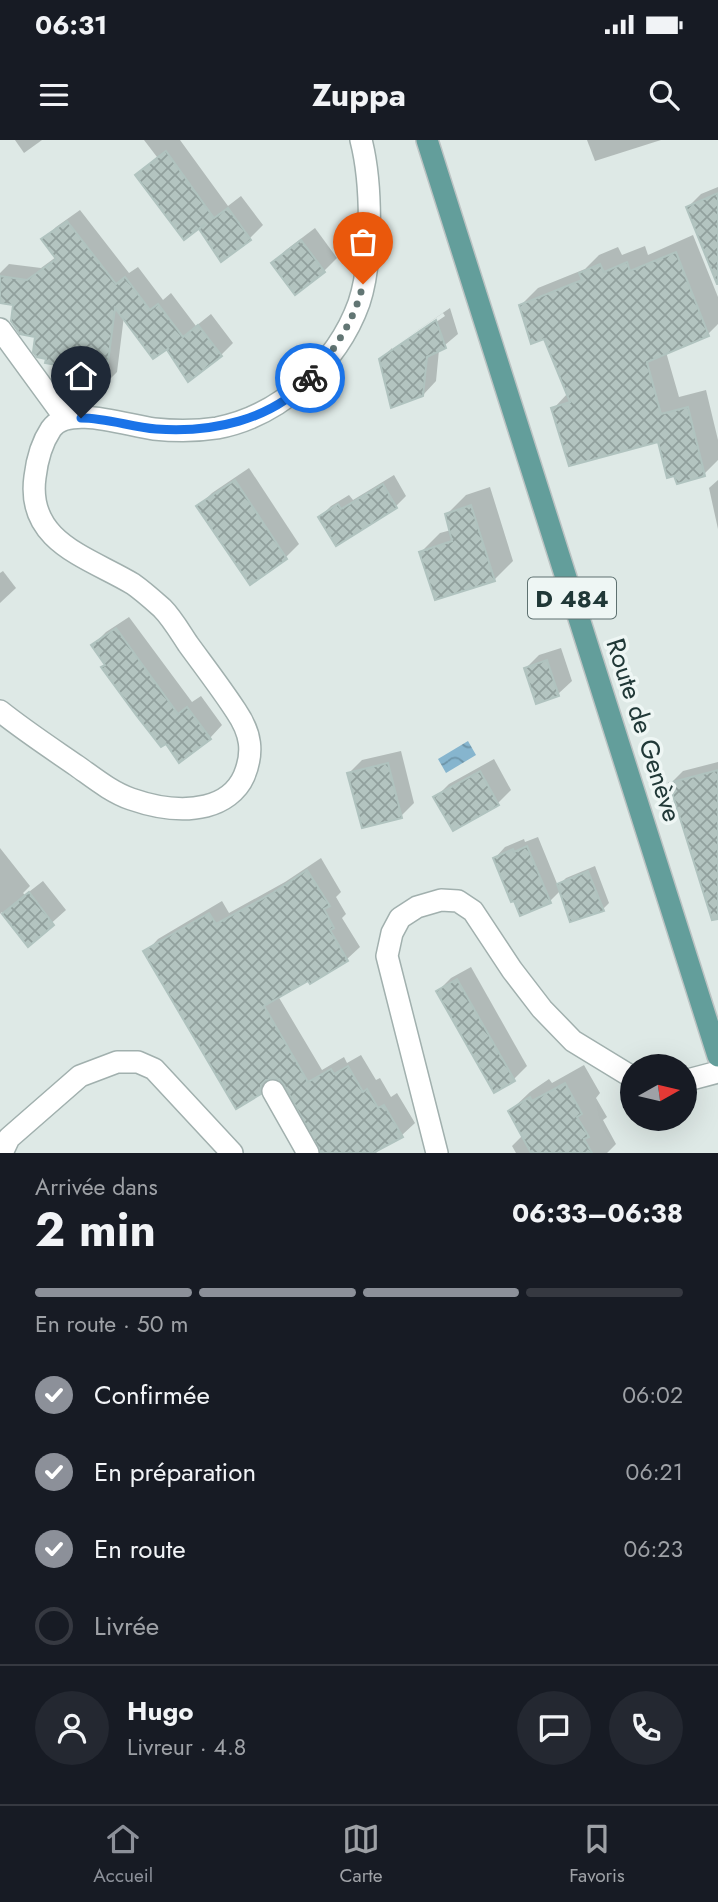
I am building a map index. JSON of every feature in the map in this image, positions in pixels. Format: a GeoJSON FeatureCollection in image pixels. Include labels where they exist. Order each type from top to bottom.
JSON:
{"type":"FeatureCollection","features":[{"type":"Feature","properties":{"kind":"main road","name":"Route de Genève"},"geometry":{"type":"LineString","coordinates":[[427,140],[718,1056]]}},
{"type":"Feature","properties":{"kind":"street"},"geometry":{"type":"LineString","coordinates":[[0,711],[107,788],[131,799],[167,808],[193,810],[218,803],[240,785],[250,761],[250,736],[238,713],[164,610],[134,585],[63,545],[41,523],[33,494],[38,456],[52,426],[65,418],[97,418],[154,429],[217,428],[250,418],[279,404],[303,387],[325,361],[359,304],[367,264],[368,203],[366,160],[361,140]]}},
{"type":"Feature","properties":{"kind":"street"},"geometry":{"type":"LineString","coordinates":[[0,329],[65,418]]}},
{"type":"Feature","properties":{"kind":"street"},"geometry":{"type":"LineString","coordinates":[[437,1153],[387,956],[400,918],[417,907],[441,900],[458,901],[473,911],[542,1009],[573,1041],[620,1070]]}},
{"type":"Feature","properties":{"kind":"street"},"geometry":{"type":"LineString","coordinates":[[2,1153],[9,1138],[80,1076],[117,1062],[138,1062],[154,1069],[164,1078],[232,1153]]}},
{"type":"Feature","properties":{"kind":"street"},"geometry":{"type":"LineString","coordinates":[[697,1078],[718,1072]]}},
{"type":"Feature","properties":{"kind":"street"},"geometry":{"type":"LineString","coordinates":[[274,1091],[308,1153]]}},
{"type":"Feature","properties":{"kind":"water"},"geometry":{"type":"Polygon","coordinates":[[[468,741],[476,755],[446,773],[438,759],[468,741]]]}},
{"type":"Feature","properties":{"kind":"building"},"geometry":{"type":"Polygon","coordinates":[[[166,151],[214,218],[228,208],[251,240],[221,262],[199,229],[205,224],[184,240],[135,175],[166,151]]]}},
{"type":"Feature","properties":{"kind":"building"},"geometry":{"type":"Polygon","coordinates":[[[718,193],[718,284],[717,284],[686,207],[718,193]]]}},
{"type":"Feature","properties":{"kind":"building"},"geometry":{"type":"Polygon","coordinates":[[[67,221],[116,284],[125,277],[150,310],[158,304],[183,337],[198,325],[222,356],[188,382],[167,350],[169,348],[153,359],[115,308],[105,386],[78,381],[79,369],[45,363],[46,359],[37,357],[33,352],[35,337],[20,334],[11,321],[13,305],[0,303],[0,276],[27,280],[56,259],[41,239],[67,221]]]}},
{"type":"Feature","properties":{"kind":"building"},"geometry":{"type":"Polygon","coordinates":[[[301,240],[325,272],[295,295],[271,263],[301,240]]]}},
{"type":"Feature","properties":{"kind":"building"},"geometry":{"type":"Polygon","coordinates":[[[676,252],[709,336],[647,362],[661,414],[688,407],[705,476],[677,484],[674,476],[667,478],[658,442],[569,466],[551,408],[570,402],[544,339],[531,344],[519,305],[582,280],[579,273],[600,264],[604,272],[627,262],[630,271],[676,252]]]}},
{"type":"Feature","properties":{"kind":"building"},"geometry":{"type":"Polygon","coordinates":[[[436,320],[446,348],[427,357],[423,396],[391,408],[379,359],[436,320]]]}},
{"type":"Feature","properties":{"kind":"building"},"geometry":{"type":"Polygon","coordinates":[[[235,480],[287,559],[250,585],[196,506],[235,480]]]}},
{"type":"Feature","properties":{"kind":"building"},"geometry":{"type":"Polygon","coordinates":[[[383,484],[397,508],[336,546],[318,517],[338,504],[341,509],[383,484]]]}},
{"type":"Feature","properties":{"kind":"building"},"geometry":{"type":"Polygon","coordinates":[[[471,505],[495,581],[435,600],[419,552],[452,541],[445,514],[471,505]]]}},
{"type":"Feature","properties":{"kind":"building"},"geometry":{"type":"Polygon","coordinates":[[[116,628],[178,714],[187,707],[211,739],[179,763],[166,744],[161,747],[101,667],[105,665],[91,645],[116,628]]]}},
{"type":"Feature","properties":{"kind":"building"},"geometry":{"type":"Polygon","coordinates":[[[547,660],[559,696],[536,704],[524,668],[547,660]]]}},
{"type":"Feature","properties":{"kind":"building"},"geometry":{"type":"Polygon","coordinates":[[[388,763],[402,818],[362,828],[347,773],[388,763]]]}},
{"type":"Feature","properties":{"kind":"building"},"geometry":{"type":"Polygon","coordinates":[[[718,770],[718,919],[712,920],[669,783],[718,770]]]}},
{"type":"Feature","properties":{"kind":"building"},"geometry":{"type":"Polygon","coordinates":[[[480,771],[499,805],[453,831],[433,797],[480,771]]]}},
{"type":"Feature","properties":{"kind":"building"},"geometry":{"type":"Polygon","coordinates":[[[527,846],[551,903],[520,916],[514,901],[511,902],[493,858],[527,846]]]}},
{"type":"Feature","properties":{"kind":"building"},"geometry":{"type":"Polygon","coordinates":[[[307,870],[330,906],[324,909],[334,928],[330,930],[348,961],[310,984],[308,981],[264,1006],[308,1082],[331,1069],[334,1074],[348,1066],[363,1092],[367,1089],[378,1108],[384,1105],[403,1137],[373,1153],[321,1153],[279,1079],[266,1080],[261,1085],[261,1094],[236,1109],[143,951],[209,913],[216,924],[271,894],[307,870]]]}},
{"type":"Feature","properties":{"kind":"building"},"geometry":{"type":"Polygon","coordinates":[[[588,871],[604,911],[570,922],[557,884],[588,871]]]}},
{"type":"Feature","properties":{"kind":"building"},"geometry":{"type":"Polygon","coordinates":[[[29,892],[54,925],[28,947],[2,914],[29,892]]]}},
{"type":"Feature","properties":{"kind":"building"},"geometry":{"type":"Polygon","coordinates":[[[457,979],[515,1081],[494,1093],[436,991],[457,979]]]}},
{"type":"Feature","properties":{"kind":"building"},"geometry":{"type":"Polygon","coordinates":[[[565,1083],[582,1114],[577,1117],[589,1137],[584,1139],[592,1153],[531,1153],[508,1111],[530,1097],[532,1101],[565,1083]]]}},
{"type":"Feature","properties":{"kind":"way so far"},"geometry":{"type":"LineString","coordinates":[[310,378],[341,337],[359,304],[363,284]]}},
{"type":"Feature","properties":{"kind":"route"},"geometry":{"type":"LineString","coordinates":[[81,418],[97,418],[154,429],[217,428],[250,418],[279,404],[303,387],[310,378]]}}]}
